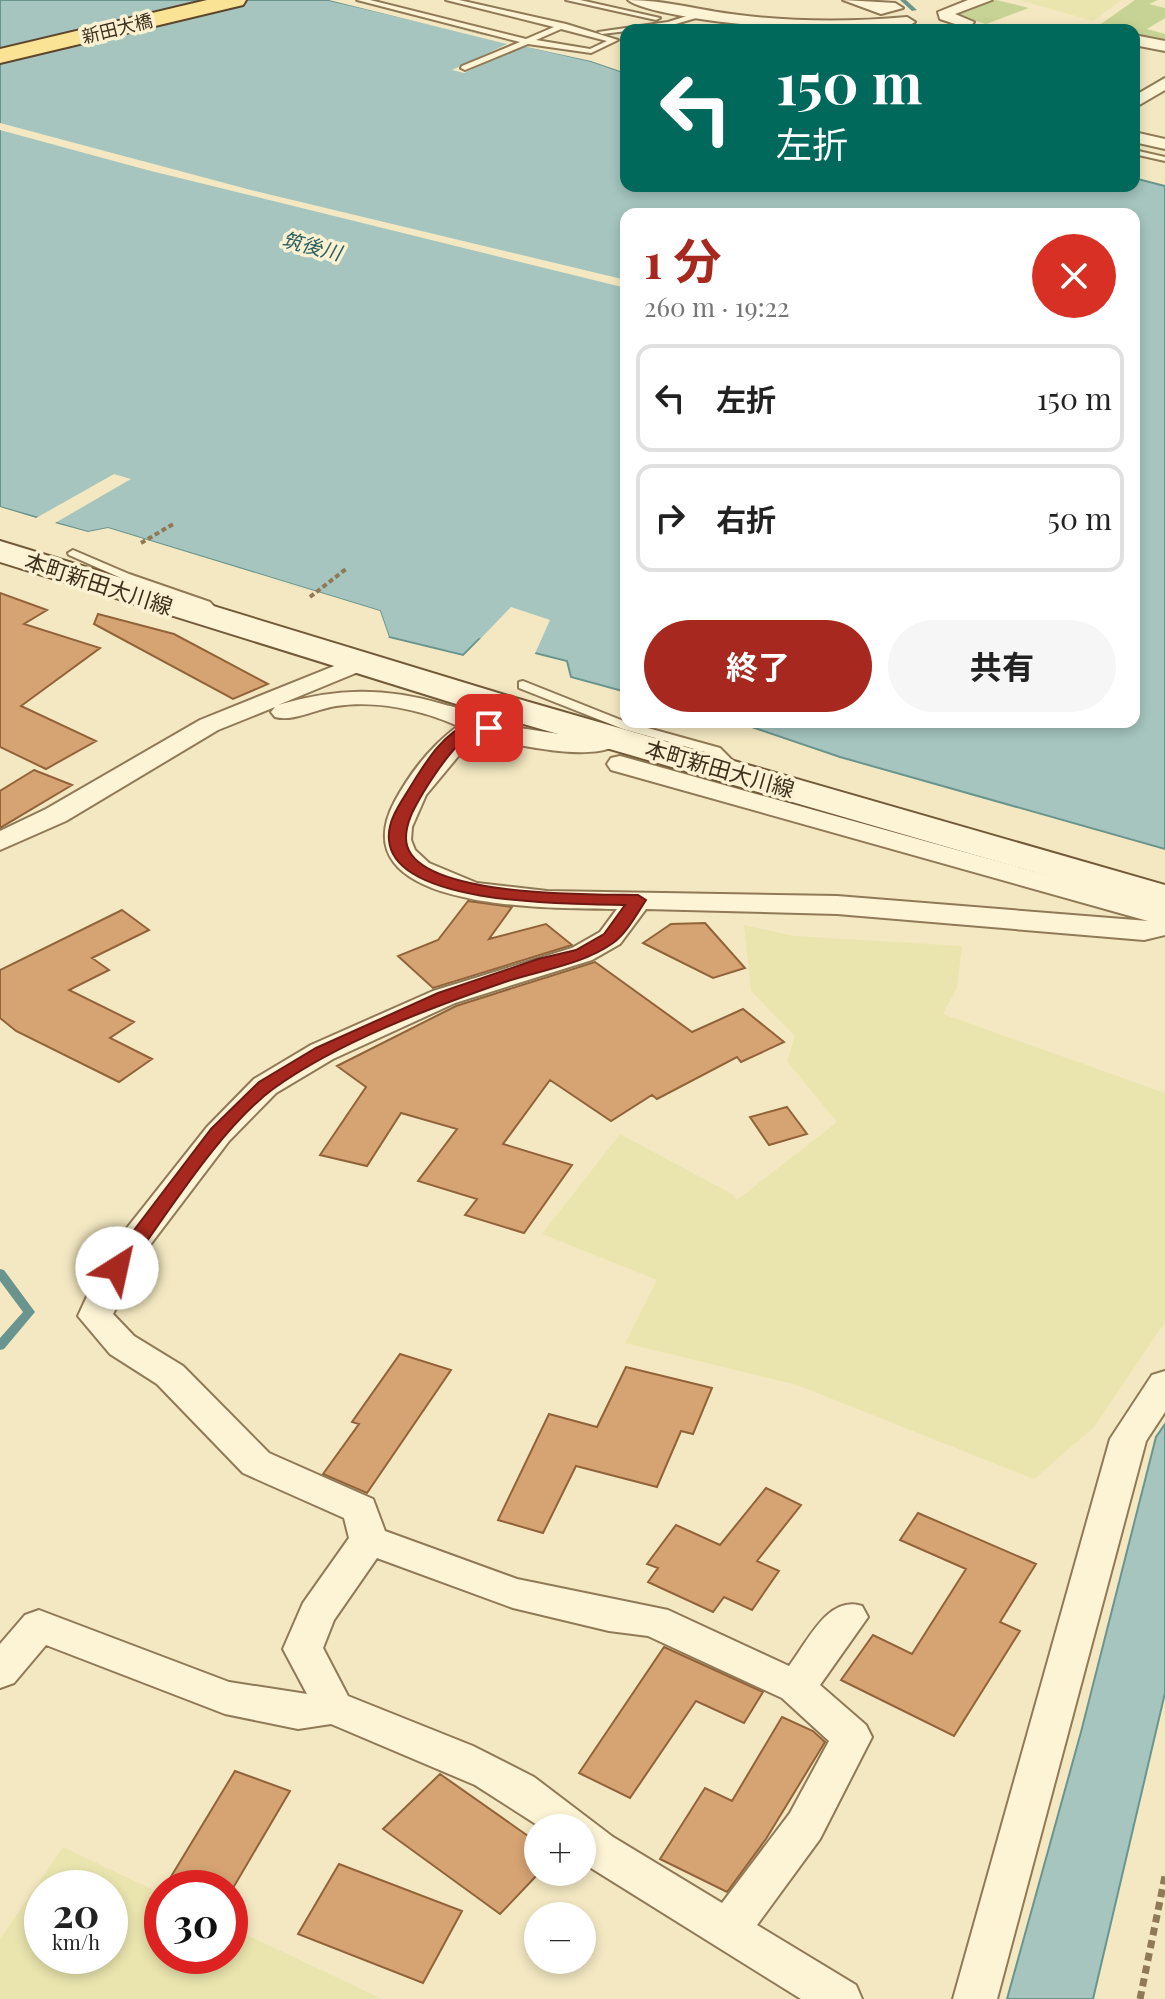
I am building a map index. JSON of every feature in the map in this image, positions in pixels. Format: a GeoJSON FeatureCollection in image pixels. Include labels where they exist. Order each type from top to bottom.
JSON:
{"type":"FeatureCollection","features":[{"type":"Feature","properties":{"kind":"main road","name":"新田大橋"},"geometry":{"type":"LineString","coordinates":[[0,56],[235,0]]}},
{"type":"Feature","properties":{"kind":"main road","name":"本町新田大川線"},"geometry":{"type":"LineString","coordinates":[[5,557],[359,663],[616,751],[739,773],[1165,898]]}},
{"type":"Feature","properties":{"kind":"street"},"geometry":{"type":"LineString","coordinates":[[636,0],[662,13],[703,13],[780,24]]}},
{"type":"Feature","properties":{"kind":"street"},"geometry":{"type":"LineString","coordinates":[[851,0],[881,9],[892,4],[911,24]]}},
{"type":"Feature","properties":{"kind":"street"},"geometry":{"type":"LineString","coordinates":[[964,24],[966,22],[945,16],[946,12],[984,0]]}},
{"type":"Feature","properties":{"kind":"street"},"geometry":{"type":"LineString","coordinates":[[1140,41],[1165,46]]}},
{"type":"Feature","properties":{"kind":"street"},"geometry":{"type":"LineString","coordinates":[[1140,97],[1160,79]]}},
{"type":"Feature","properties":{"kind":"street"},"geometry":{"type":"LineString","coordinates":[[1140,121],[1160,130]]}},
{"type":"Feature","properties":{"kind":"street"},"geometry":{"type":"LineString","coordinates":[[1140,135],[1160,130]]}},
{"type":"Feature","properties":{"kind":"street"},"geometry":{"type":"LineString","coordinates":[[1140,138],[1165,144]]}},
{"type":"Feature","properties":{"kind":"street"},"geometry":{"type":"LineString","coordinates":[[0,842],[56,815],[209,725],[359,663]]}},
{"type":"Feature","properties":{"kind":"street"},"geometry":{"type":"LineString","coordinates":[[191,737],[205,742],[306,705],[342,696],[376,695],[409,701],[466,720],[472,728]]}},
{"type":"Feature","properties":{"kind":"street"},"geometry":{"type":"LineString","coordinates":[[1165,917],[616,751],[489,728],[472,728],[456,737],[432,766],[402,814],[397,840],[404,857],[428,875],[471,890],[544,898],[836,905],[1144,931],[1165,926]]}},
{"type":"Feature","properties":{"kind":"street"},"geometry":{"type":"LineString","coordinates":[[369,1540],[360,1509],[256,1463],[170,1375],[122,1345],[95,1316],[117,1268],[135,1241],[218,1134],[265,1086],[308,1059],[444,997],[544,963],[582,954],[610,938],[638,900]]}},
{"type":"Feature","properties":{"kind":"street"},"geometry":{"type":"LineString","coordinates":[[975,1999],[1128,1439],[1165,1384]]}},
{"type":"Feature","properties":{"kind":"street"},"geometry":{"type":"LineString","coordinates":[[369,1540],[513,1593],[609,1616],[654,1621],[796,1687],[852,1737],[805,1826],[728,1929]]}},
{"type":"Feature","properties":{"kind":"street"},"geometry":{"type":"LineString","coordinates":[[332,1707],[322,1680],[303,1649],[317,1614],[369,1540]]}},
{"type":"Feature","properties":{"kind":"street"},"geometry":{"type":"LineString","coordinates":[[796,1687],[848,1617]]}},
{"type":"Feature","properties":{"kind":"street"},"geometry":{"type":"LineString","coordinates":[[0,1672],[39,1626],[225,1698],[298,1712],[332,1707],[538,1798],[557,1814]]}},
{"type":"Feature","properties":{"kind":"street"},"geometry":{"type":"LineString","coordinates":[[596,1848],[840,1999]]}},
{"type":"Feature","properties":{"kind":"lane"},"geometry":{"type":"LineString","coordinates":[[361,0],[464,29],[525,41],[591,51],[614,40],[450,0]]}},
{"type":"Feature","properties":{"kind":"lane"},"geometry":{"type":"LineString","coordinates":[[570,0],[662,13]]}},
{"type":"Feature","properties":{"kind":"lane"},"geometry":{"type":"LineString","coordinates":[[595,0],[662,13]]}},
{"type":"Feature","properties":{"kind":"lane"},"geometry":{"type":"LineString","coordinates":[[669,24],[703,13]]}},
{"type":"Feature","properties":{"kind":"lane"},"geometry":{"type":"LineString","coordinates":[[465,68],[564,26]]}},
{"type":"Feature","properties":{"kind":"lane"},"geometry":{"type":"LineString","coordinates":[[587,31],[620,31]]}},
{"type":"Feature","properties":{"kind":"lane"},"geometry":{"type":"LineString","coordinates":[[1140,153],[1165,159]]}},
{"type":"Feature","properties":{"kind":"lane"},"geometry":{"type":"LineString","coordinates":[[73,553],[125,576],[206,604],[222,621]]}},
{"type":"Feature","properties":{"kind":"lane"},"geometry":{"type":"LineString","coordinates":[[523,685],[620,723]]}},
{"type":"Feature","properties":{"kind":"lane"},"geometry":{"type":"LineString","coordinates":[[634,728],[716,751],[739,773]]}},
{"type":"Feature","properties":{"kind":"path"},"geometry":{"type":"LineString","coordinates":[[141,543],[175,523]]}},
{"type":"Feature","properties":{"kind":"path"},"geometry":{"type":"LineString","coordinates":[[310,597],[346,569]]}},
{"type":"Feature","properties":{"kind":"path"},"geometry":{"type":"LineString","coordinates":[[1140,1999],[1165,1876]]}},
{"type":"Feature","properties":{"kind":"shaded area"},"geometry":{"type":"Polygon","coordinates":[[[1019,0],[1121,0],[1093,21],[1019,0]]]}},
{"type":"Feature","properties":{"kind":"shaded area"},"geometry":{"type":"Polygon","coordinates":[[[744,925],[794,936],[962,946],[957,988],[943,1014],[1165,1093],[1165,1322],[1094,1427],[1034,1479],[797,1385],[625,1343],[657,1280],[542,1234],[620,1134],[732,1194],[737,1200],[837,1122],[787,1061],[795,1036],[751,991],[744,925]]]}},
{"type":"Feature","properties":{"kind":"shaded area"},"geometry":{"type":"Polygon","coordinates":[[[63,1847],[111,1870],[47,1870],[63,1847]]]}},
{"type":"Feature","properties":{"kind":"shaded area"},"geometry":{"type":"Polygon","coordinates":[[[128,1878],[144,1885],[144,1974],[248,1974],[248,1936],[382,1999],[0,1999],[0,1939],[24,1904],[24,1974],[128,1974],[128,1878]]]}},
{"type":"Feature","properties":{"kind":"green space"},"geometry":{"type":"Polygon","coordinates":[[[996,0],[1029,8],[986,24],[954,14],[996,0]]]}},
{"type":"Feature","properties":{"kind":"green space"},"geometry":{"type":"Polygon","coordinates":[[[1135,0],[1158,0],[1149,4],[1165,8],[1165,18],[1147,29],[1165,34],[1165,43],[1140,37],[1140,24],[1101,24],[1135,0]]]}},
{"type":"Feature","properties":{"kind":"water","name":"筑後川"},"geometry":{"type":"Polygon","coordinates":[[[0,0],[329,0],[591,61],[620,71],[620,192],[1140,192],[1140,180],[1165,186],[1165,849],[840,757],[755,728],[1140,728],[1140,208],[620,208],[620,690],[571,677],[567,661],[479,639],[463,655],[389,637],[380,611],[108,528],[88,532],[0,507],[0,0]]]}},
{"type":"Feature","properties":{"kind":"water"},"geometry":{"type":"Polygon","coordinates":[[[1165,1424],[1165,1693],[1093,1999],[1007,1999],[1081,1732],[1156,1437],[1165,1424]]]}},
{"type":"Feature","properties":{"kind":"pier"},"geometry":{"type":"Polygon","coordinates":[[[329,0],[344,0],[479,34],[576,53],[620,67],[620,71],[591,61],[522,46],[464,73],[452,70],[507,44],[329,0]]]}},
{"type":"Feature","properties":{"kind":"pier"},"geometry":{"type":"Polygon","coordinates":[[[0,123],[251,190],[620,279],[620,287],[147,170],[0,130],[0,123]]]}},
{"type":"Feature","properties":{"kind":"pier"},"geometry":{"type":"Polygon","coordinates":[[[114,474],[131,479],[55,523],[88,532],[108,528],[380,611],[389,637],[386,639],[377,614],[301,588],[108,532],[87,536],[0,512],[0,507],[36,518],[114,474]]]}},
{"type":"Feature","properties":{"kind":"pier"},"geometry":{"type":"Polygon","coordinates":[[[511,607],[550,620],[533,658],[480,644],[462,658],[511,607]]]}},
{"type":"Feature","properties":{"kind":"building"},"geometry":{"type":"Polygon","coordinates":[[[0,593],[47,610],[24,624],[100,648],[21,706],[96,741],[46,769],[0,747],[0,593]]]}},
{"type":"Feature","properties":{"kind":"building"},"geometry":{"type":"Polygon","coordinates":[[[98,614],[174,634],[268,684],[233,699],[94,624],[98,614]]]}},
{"type":"Feature","properties":{"kind":"building"},"geometry":{"type":"Polygon","coordinates":[[[34,770],[72,785],[0,828],[0,791],[34,770]]]}},
{"type":"Feature","properties":{"kind":"building"},"geometry":{"type":"Polygon","coordinates":[[[468,901],[512,907],[489,939],[546,924],[572,945],[433,988],[398,956],[438,940],[468,901]]]}},
{"type":"Feature","properties":{"kind":"building"},"geometry":{"type":"Polygon","coordinates":[[[122,910],[149,930],[92,958],[109,970],[69,990],[134,1022],[110,1038],[152,1059],[119,1082],[16,1031],[0,1018],[0,970],[122,910]]]}},
{"type":"Feature","properties":{"kind":"building"},"geometry":{"type":"Polygon","coordinates":[[[705,923],[745,968],[713,978],[643,943],[671,924],[705,923]]]}},
{"type":"Feature","properties":{"kind":"building"},"geometry":{"type":"Polygon","coordinates":[[[595,962],[692,1032],[743,1009],[784,1042],[741,1062],[737,1057],[657,1099],[652,1095],[611,1121],[550,1080],[503,1144],[572,1165],[524,1233],[465,1215],[477,1199],[418,1181],[457,1129],[401,1113],[367,1166],[320,1155],[366,1087],[337,1066],[456,1006],[595,962]]]}},
{"type":"Feature","properties":{"kind":"building"},"geometry":{"type":"Polygon","coordinates":[[[787,1107],[807,1134],[769,1145],[750,1117],[787,1107]]]}},
{"type":"Feature","properties":{"kind":"building"},"geometry":{"type":"Polygon","coordinates":[[[400,1354],[451,1370],[367,1493],[323,1474],[359,1424],[352,1422],[400,1354]]]}},
{"type":"Feature","properties":{"kind":"building"},"geometry":{"type":"Polygon","coordinates":[[[626,1367],[712,1388],[693,1434],[681,1431],[657,1487],[576,1466],[543,1533],[498,1520],[549,1414],[597,1427],[626,1367]]]}},
{"type":"Feature","properties":{"kind":"building"},"geometry":{"type":"Polygon","coordinates":[[[766,1488],[801,1505],[757,1561],[779,1571],[752,1610],[724,1597],[713,1612],[648,1582],[658,1568],[647,1564],[676,1525],[720,1545],[766,1488]]]}},
{"type":"Feature","properties":{"kind":"building"},"geometry":{"type":"Polygon","coordinates":[[[918,1513],[1036,1564],[1000,1622],[1020,1631],[954,1736],[841,1680],[873,1635],[912,1654],[966,1569],[900,1540],[918,1513]]]}},
{"type":"Feature","properties":{"kind":"building"},"geometry":{"type":"Polygon","coordinates":[[[664,1647],[763,1692],[744,1723],[696,1701],[630,1798],[579,1773],[664,1647]]]}},
{"type":"Feature","properties":{"kind":"building"},"geometry":{"type":"Polygon","coordinates":[[[782,1717],[813,1731],[825,1742],[766,1839],[727,1892],[660,1859],[705,1788],[732,1801],[782,1717]]]}},
{"type":"Feature","properties":{"kind":"building"},"geometry":{"type":"Polygon","coordinates":[[[235,1771],[290,1791],[244,1870],[175,1870],[235,1771]]]}},
{"type":"Feature","properties":{"kind":"building"},"geometry":{"type":"Polygon","coordinates":[[[440,1774],[524,1833],[524,1886],[527,1886],[500,1914],[383,1829],[440,1774]]]}},
{"type":"Feature","properties":{"kind":"building"},"geometry":{"type":"Polygon","coordinates":[[[339,1864],[462,1911],[423,1983],[298,1934],[339,1864]]]}},
{"type":"Feature","properties":{"kind":"waterway"},"geometry":{"type":"LineString","coordinates":[[903,0],[914,10]]}},
{"type":"Feature","properties":{"kind":"waterway"},"geometry":{"type":"LineString","coordinates":[[0,1273],[29,1312],[0,1346]]}},
{"type":"Feature","properties":{"kind":"route"},"geometry":{"type":"LineString","coordinates":[[117,1268],[218,1134],[265,1086],[322,1052],[444,997],[544,963],[582,954],[610,938],[638,900],[544,898],[471,890],[428,875],[404,857],[397,840],[402,814],[432,766],[456,737],[472,728],[489,728]]}}]}
